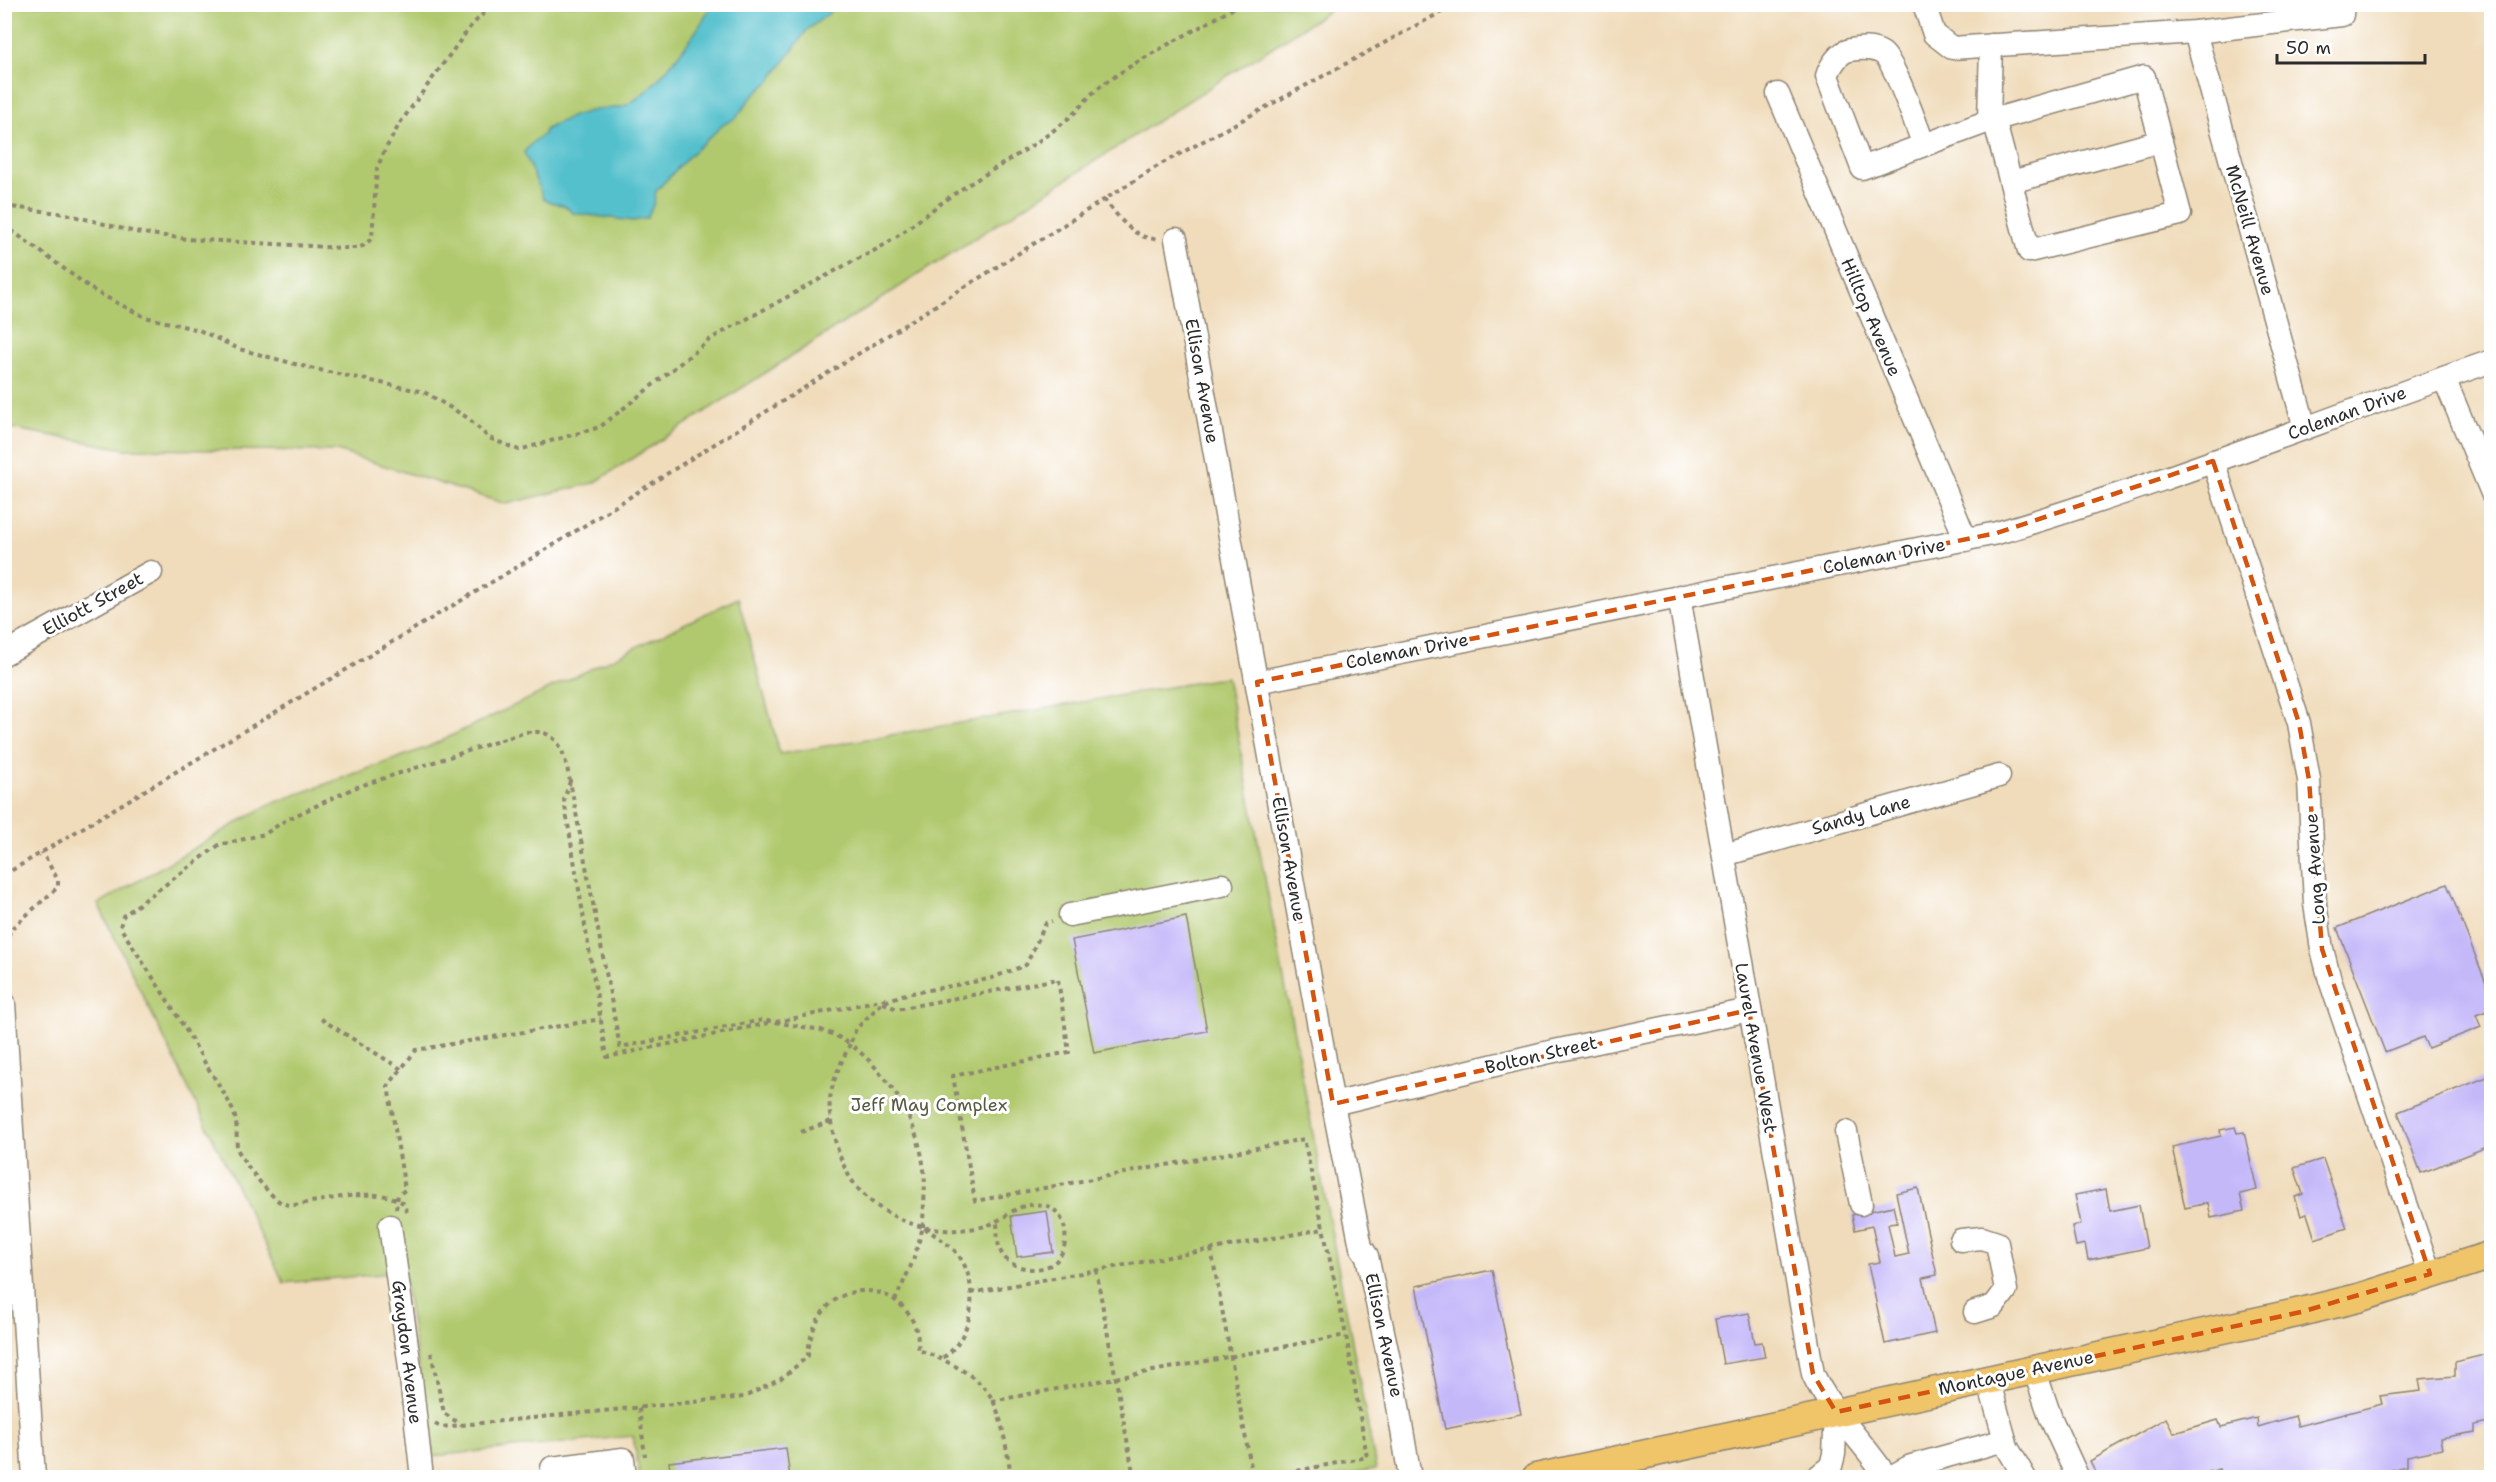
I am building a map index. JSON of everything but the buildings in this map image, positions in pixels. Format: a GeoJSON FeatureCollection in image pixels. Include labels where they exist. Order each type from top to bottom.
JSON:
{"type":"FeatureCollection","features":[{"type":"Feature","properties":{"kind":"main road","name":"Montague Avenue"},"geometry":{"type":"LineString","coordinates":[[1536,1478],[2301,1312],[2358,1298],[2492,1255]]}},
{"type":"Feature","properties":{"kind":"street"},"geometry":{"type":"LineString","coordinates":[[1924,4],[1934,34],[1952,48],[2195,32],[2342,15],[2343,4]]}},
{"type":"Feature","properties":{"kind":"street","name":"McNeill Avenue"},"geometry":{"type":"LineString","coordinates":[[2195,32],[2305,428]]}},
{"type":"Feature","properties":{"kind":"street"},"geometry":{"type":"LineString","coordinates":[[1924,145],[1893,67],[1883,54],[1864,47],[1846,51],[1830,66],[1827,76],[1862,168],[1924,145],[1991,120],[2144,77],[2180,214],[2030,251],[1991,120],[1990,45]]}},
{"type":"Feature","properties":{"kind":"street","name":"Hilltop Avenue"},"geometry":{"type":"LineString","coordinates":[[1778,94],[1966,540]]}},
{"type":"Feature","properties":{"kind":"street"},"geometry":{"type":"LineString","coordinates":[[2011,182],[2161,141]]}},
{"type":"Feature","properties":{"kind":"street","name":"Ellison Avenue"},"geometry":{"type":"LineString","coordinates":[[1176,239],[1333,1104],[1361,1247],[1367,1256],[1395,1388],[1410,1478]]}},
{"type":"Feature","properties":{"kind":"street","name":"Coleman Drive"},"geometry":{"type":"LineString","coordinates":[[1257,682],[1966,540],[2044,519],[2492,361]]}},
{"type":"Feature","properties":{"kind":"street"},"geometry":{"type":"LineString","coordinates":[[2444,378],[2492,493]]}},
{"type":"Feature","properties":{"kind":"street","name":"Long Avenue"},"geometry":{"type":"LineString","coordinates":[[2213,461],[2299,723],[2309,780],[2315,904],[2322,949],[2430,1274]]}},
{"type":"Feature","properties":{"kind":"street","name":"Elliott Street"},"geometry":{"type":"LineString","coordinates":[[4,654],[151,572]]}},
{"type":"Feature","properties":{"kind":"street","name":"Laurel Avenue West"},"geometry":{"type":"LineString","coordinates":[[1679,596],[1813,1374],[1821,1393],[1872,1453],[1888,1478]]}},
{"type":"Feature","properties":{"kind":"street","name":"Sandy Lane"},"geometry":{"type":"LineString","coordinates":[[1724,855],[1998,776]]}},
{"type":"Feature","properties":{"kind":"street"},"geometry":{"type":"LineString","coordinates":[[1070,915],[1222,885]]}},
{"type":"Feature","properties":{"kind":"street"},"geometry":{"type":"LineString","coordinates":[[4,1004],[14,1313],[34,1478]]}},
{"type":"Feature","properties":{"kind":"street","name":"Bolton Street"},"geometry":{"type":"LineString","coordinates":[[1333,1104],[1545,1053],[1749,1010]]}},
{"type":"Feature","properties":{"kind":"street"},"geometry":{"type":"LineString","coordinates":[[1846,1132],[1861,1204]]}},
{"type":"Feature","properties":{"kind":"street","name":"Graydon Avenue"},"geometry":{"type":"LineString","coordinates":[[398,1218],[409,1360],[422,1478]]}},
{"type":"Feature","properties":{"kind":"street"},"geometry":{"type":"LineString","coordinates":[[1961,1240],[1982,1238],[1997,1243],[1999,1252],[2006,1290],[1994,1306],[1975,1312]]}},
{"type":"Feature","properties":{"kind":"street"},"geometry":{"type":"LineString","coordinates":[[2034,1369],[2051,1419],[2078,1478]]}},
{"type":"Feature","properties":{"kind":"street"},"geometry":{"type":"LineString","coordinates":[[1988,1379],[2005,1440],[2025,1478]]}},
{"type":"Feature","properties":{"kind":"street"},"geometry":{"type":"LineString","coordinates":[[1816,1478],[1831,1466],[1834,1454],[1836,1412]]}},
{"type":"Feature","properties":{"kind":"street"},"geometry":{"type":"LineString","coordinates":[[1888,1478],[1911,1466],[2005,1440]]}},
{"type":"Feature","properties":{"kind":"street"},"geometry":{"type":"LineString","coordinates":[[553,1478],[552,1468],[623,1459],[626,1478]]}},
{"type":"Feature","properties":{"kind":"path"},"geometry":{"type":"LineString","coordinates":[[4,206],[66,214],[135,232],[187,239],[344,248],[358,248],[366,245],[372,237],[377,168],[390,141],[400,123],[470,27],[493,4]]}},
{"type":"Feature","properties":{"kind":"path"},"geometry":{"type":"LineString","coordinates":[[4,225],[96,292],[145,317],[199,330],[239,349],[310,369],[424,392],[468,418],[489,438],[519,450],[600,427],[712,338],[895,240],[959,190],[1042,139],[1071,116],[1100,87],[1122,71],[1232,9],[1236,4]]}},
{"type":"Feature","properties":{"kind":"path"},"geometry":{"type":"LineString","coordinates":[[4,875],[547,549],[1161,164],[1456,4]]}},
{"type":"Feature","properties":{"kind":"path"},"geometry":{"type":"LineString","coordinates":[[1104,199],[1125,225],[1149,239],[1176,239]]}},
{"type":"Feature","properties":{"kind":"path"},"geometry":{"type":"LineString","coordinates":[[398,1218],[403,1203],[397,1198],[368,1196],[318,1200],[291,1206],[280,1203],[270,1193],[246,1165],[237,1148],[238,1138],[233,1112],[186,1028],[120,927],[120,923],[123,916],[219,846],[265,834],[286,820],[354,788],[526,732],[542,732],[557,741],[564,755],[620,1047],[763,1020],[820,1030],[835,1035],[866,1056],[895,1092],[916,1139],[923,1162],[925,1187],[923,1227],[913,1261],[895,1301]]}},
{"type":"Feature","properties":{"kind":"path"},"geometry":{"type":"LineString","coordinates":[[570,781],[564,800],[607,1057],[989,979],[1026,966],[1046,923],[1070,915]]}},
{"type":"Feature","properties":{"kind":"path"},"geometry":{"type":"LineString","coordinates":[[4,944],[12,928],[57,887],[58,880],[42,852]]}},
{"type":"Feature","properties":{"kind":"path"},"geometry":{"type":"LineString","coordinates":[[882,1002],[897,1009],[1058,979],[1069,1052],[953,1076],[975,1202],[1304,1139],[1346,1335],[1367,1457],[1261,1478]]}},
{"type":"Feature","properties":{"kind":"path"},"geometry":{"type":"LineString","coordinates":[[902,995],[882,1002],[856,1029],[835,1076],[829,1112],[840,1154],[851,1179],[868,1198],[883,1209],[923,1227],[948,1244],[965,1266],[971,1293],[969,1317],[965,1331],[952,1352],[940,1359]]}},
{"type":"Feature","properties":{"kind":"path"},"geometry":{"type":"LineString","coordinates":[[321,1019],[401,1069]]}},
{"type":"Feature","properties":{"kind":"path"},"geometry":{"type":"LineString","coordinates":[[398,1218],[397,1198],[405,1190],[388,1086],[416,1050],[601,1019]]}},
{"type":"Feature","properties":{"kind":"path"},"geometry":{"type":"LineString","coordinates":[[801,1131],[831,1121]]}},
{"type":"Feature","properties":{"kind":"path"},"geometry":{"type":"LineString","coordinates":[[923,1227],[955,1230],[975,1228],[997,1221],[1010,1211],[1031,1204],[1046,1205],[1061,1218],[1066,1232],[1065,1246],[1060,1258],[1050,1266],[1039,1268],[1028,1269],[1015,1264],[1004,1257],[998,1245],[997,1221]]}},
{"type":"Feature","properties":{"kind":"path"},"geometry":{"type":"LineString","coordinates":[[971,1293],[1323,1229]]}},
{"type":"Feature","properties":{"kind":"path"},"geometry":{"type":"LineString","coordinates":[[1211,1250],[1253,1478]]}},
{"type":"Feature","properties":{"kind":"path"},"geometry":{"type":"LineString","coordinates":[[1096,1270],[1134,1478]]}},
{"type":"Feature","properties":{"kind":"path"},"geometry":{"type":"LineString","coordinates":[[429,1417],[441,1427],[744,1397],[781,1379],[808,1356],[808,1341],[814,1322],[826,1308],[843,1296],[862,1290],[878,1293],[895,1301],[907,1311],[915,1322],[919,1337],[918,1350],[940,1359],[978,1382],[992,1401],[998,1415],[1012,1478]]}},
{"type":"Feature","properties":{"kind":"path"},"geometry":{"type":"LineString","coordinates":[[992,1401],[1346,1335]]}},
{"type":"Feature","properties":{"kind":"path"},"geometry":{"type":"LineString","coordinates":[[429,1342],[444,1413],[461,1425]]}},
{"type":"Feature","properties":{"kind":"path"},"geometry":{"type":"LineString","coordinates":[[639,1408],[647,1466]]}},
{"type":"Feature","properties":{"kind":"highlighted area"},"geometry":{"type":"Polygon","coordinates":[[[2213,461],[2299,723],[2309,780],[2322,949],[2430,1274],[2301,1312],[1836,1412],[1813,1374],[1749,1010],[1333,1104],[1257,682],[1997,533],[2213,461]]]}},
{"type":"Feature","properties":{"kind":"green space"},"geometry":{"type":"Polygon","coordinates":[[[4,5],[1338,5],[594,483],[506,504],[337,451],[125,449],[5,427],[4,5]]]}},
{"type":"Feature","properties":{"kind":"green space","name":"Jeff May Complex"},"geometry":{"type":"Polygon","coordinates":[[[738,598],[780,754],[1227,677],[1376,1469],[1326,1478],[640,1478],[633,1436],[433,1456],[403,1272],[284,1283],[98,904],[268,805],[428,747],[738,598]]]}},
{"type":"Feature","properties":{"kind":"water"},"geometry":{"type":"Polygon","coordinates":[[[712,5],[833,5],[829,13],[807,30],[771,80],[750,99],[736,118],[724,124],[656,191],[654,203],[647,218],[633,221],[573,213],[565,206],[544,200],[524,152],[544,134],[545,130],[565,119],[593,110],[622,107],[636,99],[673,62],[712,5]]]}}]}
